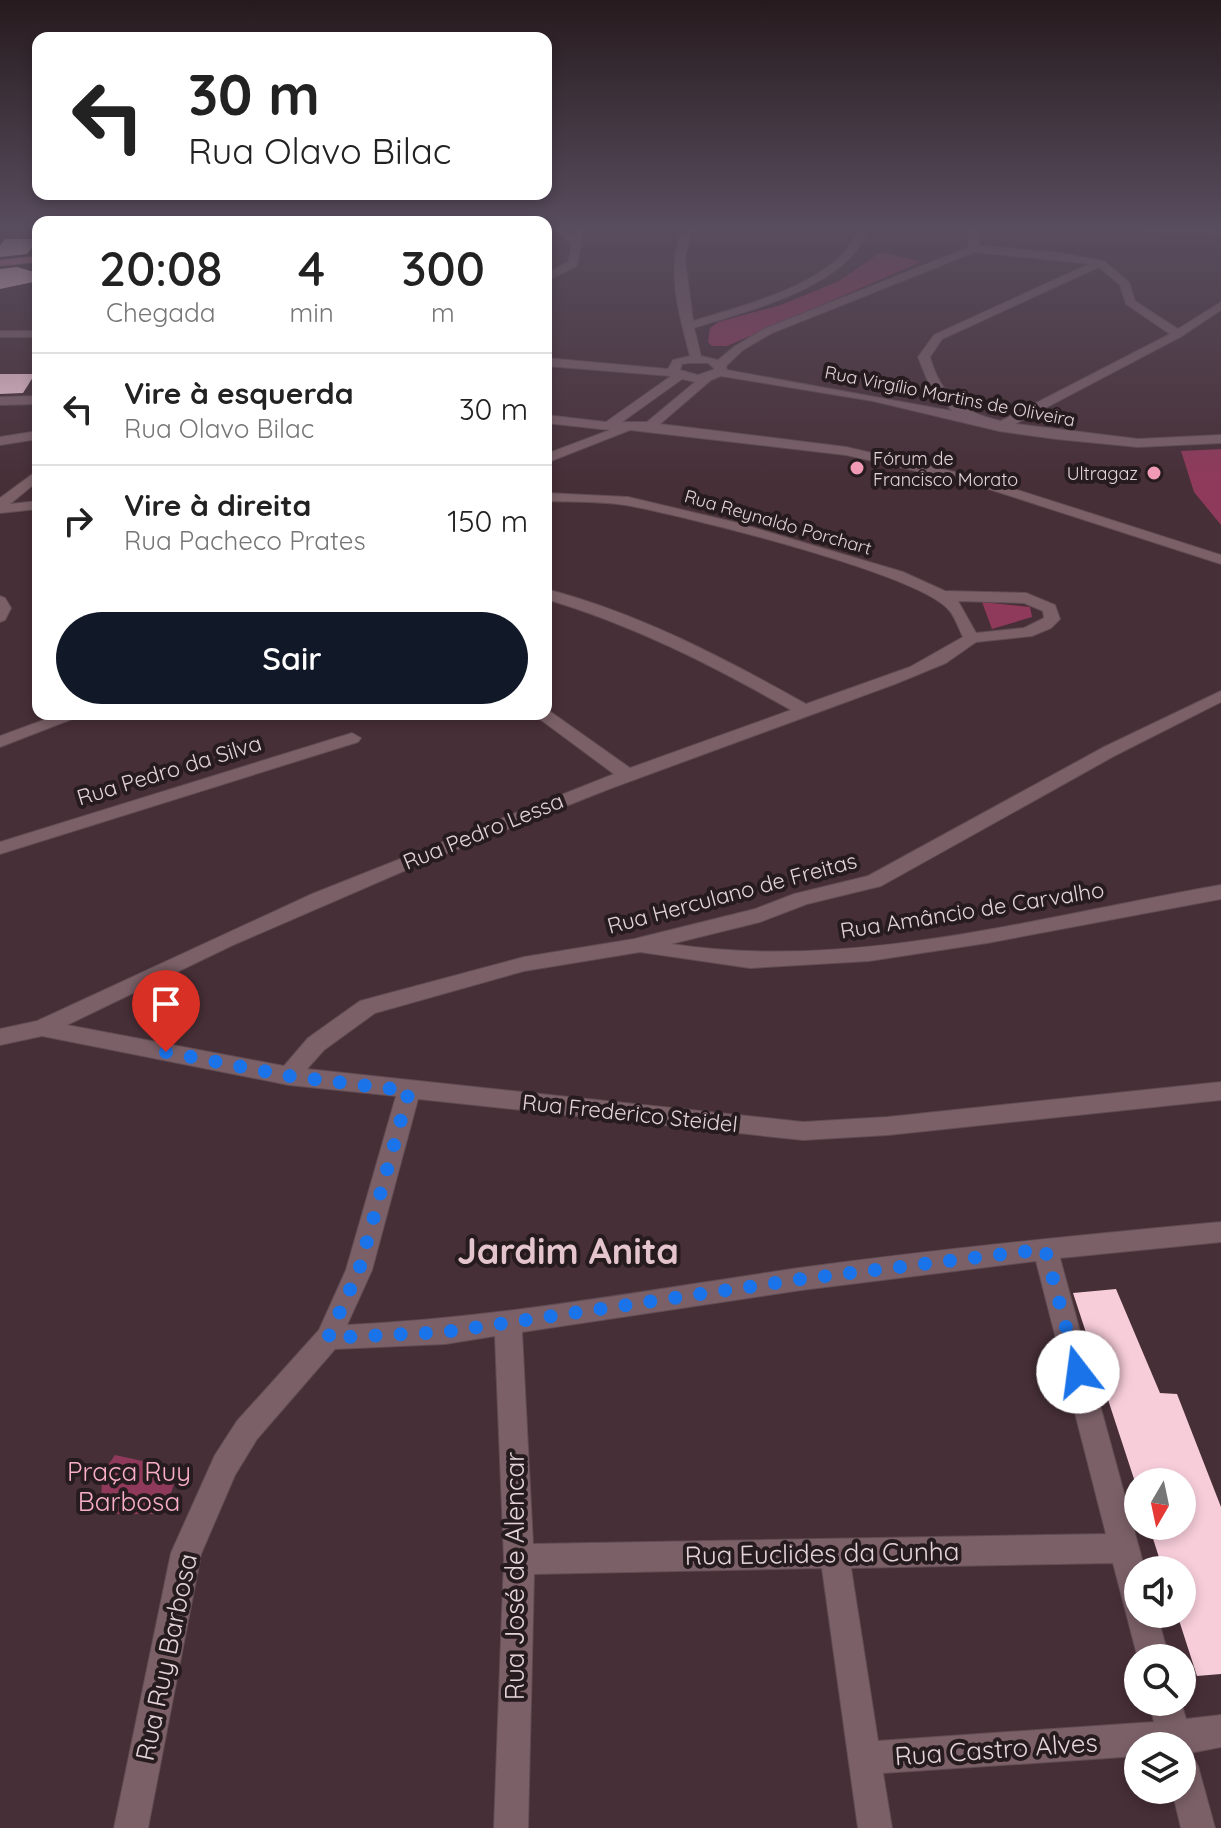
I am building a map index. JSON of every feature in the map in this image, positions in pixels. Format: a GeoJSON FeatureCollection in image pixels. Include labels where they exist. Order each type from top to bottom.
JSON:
{"type":"FeatureCollection","features":[{"type":"Feature","properties":{"kind":"street"},"geometry":{"type":"LineString","coordinates":[[678,374],[672,368],[677,362],[696,358],[687,313]]}},
{"type":"Feature","properties":{"kind":"street"},"geometry":{"type":"LineString","coordinates":[[688,326],[725,313]]}},
{"type":"Feature","properties":{"kind":"street"},"geometry":{"type":"LineString","coordinates":[[650,426],[720,369],[739,348],[768,331],[812,313]]}},
{"type":"Feature","properties":{"kind":"street"},"geometry":{"type":"LineString","coordinates":[[971,420],[940,393],[928,377],[924,357],[938,337],[990,313]]}},
{"type":"Feature","properties":{"kind":"street"},"geometry":{"type":"LineString","coordinates":[[1143,313],[1178,334]]}},
{"type":"Feature","properties":{"kind":"street"},"geometry":{"type":"LineString","coordinates":[[999,427],[1178,334],[1209,313]]}},
{"type":"Feature","properties":{"kind":"street"},"geometry":{"type":"LineString","coordinates":[[0,334],[32,334]]}},
{"type":"Feature","properties":{"kind":"street","name":"Rua Virgílio Martins de Oliveira"},"geometry":{"type":"LineString","coordinates":[[696,358],[720,369],[999,427],[1085,441],[1182,444],[1221,439]]}},
{"type":"Feature","properties":{"kind":"street"},"geometry":{"type":"LineString","coordinates":[[552,363],[706,378]]}},
{"type":"Feature","properties":{"kind":"street"},"geometry":{"type":"LineString","coordinates":[[552,456],[626,422],[678,374]]}},
{"type":"Feature","properties":{"kind":"street"},"geometry":{"type":"LineString","coordinates":[[0,401],[32,400]]}},
{"type":"Feature","properties":{"kind":"street"},"geometry":{"type":"LineString","coordinates":[[552,410],[650,426],[818,446],[977,481],[1221,560]]}},
{"type":"Feature","properties":{"kind":"street"},"geometry":{"type":"LineString","coordinates":[[552,420],[609,426],[626,422]]}},
{"type":"Feature","properties":{"kind":"street"},"geometry":{"type":"LineString","coordinates":[[1182,444],[1221,422]]}},
{"type":"Feature","properties":{"kind":"street"},"geometry":{"type":"LineString","coordinates":[[0,441],[32,436]]}},
{"type":"Feature","properties":{"kind":"street"},"geometry":{"type":"LineString","coordinates":[[0,507],[32,479]]}},
{"type":"Feature","properties":{"kind":"street","name":"Rua Reynaldo Porchart"},"geometry":{"type":"LineString","coordinates":[[552,497],[628,501],[720,523],[898,575],[942,596],[957,608],[971,638]]}},
{"type":"Feature","properties":{"kind":"street"},"geometry":{"type":"LineString","coordinates":[[0,507],[32,505]]}},
{"type":"Feature","properties":{"kind":"street"},"geometry":{"type":"LineString","coordinates":[[552,596],[643,625],[706,654],[804,710]]}},
{"type":"Feature","properties":{"kind":"street"},"geometry":{"type":"LineString","coordinates":[[942,596],[1026,598],[1050,608],[1052,619],[1047,625],[971,638]]}},
{"type":"Feature","properties":{"kind":"street"},"geometry":{"type":"LineString","coordinates":[[0,601],[3,608],[0,617]]}},
{"type":"Feature","properties":{"kind":"street","name":"Rua Pedro Lessa"},"geometry":{"type":"LineString","coordinates":[[0,1037],[42,1028],[298,906],[626,774],[917,668],[964,647],[971,638]]}},
{"type":"Feature","properties":{"kind":"street","name":"Rua Herculano de Freitas"},"geometry":{"type":"LineString","coordinates":[[289,1076],[316,1044],[368,1007],[524,964],[634,946],[760,915],[801,899],[874,881],[1110,751],[1221,696]]}},
{"type":"Feature","properties":{"kind":"street"},"geometry":{"type":"LineString","coordinates":[[0,742],[60,720]]}},
{"type":"Feature","properties":{"kind":"street"},"geometry":{"type":"LineString","coordinates":[[550,720],[626,774]]}},
{"type":"Feature","properties":{"kind":"street","name":"Rua Pedro da Silva"},"geometry":{"type":"LineString","coordinates":[[0,848],[352,738]]}},
{"type":"Feature","properties":{"kind":"street","name":"Rua Amâncio de Carvalho"},"geometry":{"type":"LineString","coordinates":[[634,946],[746,961],[813,959],[888,952],[1221,892]]}},
{"type":"Feature","properties":{"kind":"street","name":"Rua Frederico Steidel"},"geometry":{"type":"LineString","coordinates":[[42,1028],[289,1076],[803,1131],[888,1126],[1221,1091]]}},
{"type":"Feature","properties":{"kind":"street","name":"Rua Ruy Barbosa"},"geometry":{"type":"LineString","coordinates":[[131,1828],[186,1553],[225,1465],[247,1430],[328,1338],[359,1270],[409,1091]]}},
{"type":"Feature","properties":{"kind":"street"},"geometry":{"type":"LineString","coordinates":[[328,1338],[445,1332],[802,1279],[1045,1249],[1221,1232]]}},
{"type":"Feature","properties":{"kind":"street"},"geometry":{"type":"LineString","coordinates":[[1045,1249],[1126,1556]]}},
{"type":"Feature","properties":{"kind":"street","name":"Rua José de Alencar"},"geometry":{"type":"LineString","coordinates":[[508,1324],[519,1559],[511,1828]]}},
{"type":"Feature","properties":{"kind":"street","name":"Rua Euclides da Cunha"},"geometry":{"type":"LineString","coordinates":[[519,1559],[1124,1548]]}},
{"type":"Feature","properties":{"kind":"street"},"geometry":{"type":"LineString","coordinates":[[834,1551],[875,1828]]}},
{"type":"Feature","properties":{"kind":"street","name":"Rua Castro Alves"},"geometry":{"type":"LineString","coordinates":[[1196,1742],[1221,1731]]}},
{"type":"Feature","properties":{"kind":"street","name":"Rua Castro Alves"},"geometry":{"type":"LineString","coordinates":[[866,1758],[1124,1751]]}},
{"type":"Feature","properties":{"kind":"street"},"geometry":{"type":"LineString","coordinates":[[1192,1804],[1198,1828]]}},
{"type":"Feature","properties":{"kind":"green space"},"geometry":{"type":"Polygon","coordinates":[[[750,313],[803,313],[727,346],[712,346],[708,342],[710,328],[718,322],[750,313]]]}},
{"type":"Feature","properties":{"kind":"green space"},"geometry":{"type":"Polygon","coordinates":[[[1221,449],[1221,525],[1194,492],[1181,451],[1221,449]]]}},
{"type":"Feature","properties":{"kind":"green space"},"geometry":{"type":"Polygon","coordinates":[[[982,602],[1030,607],[1032,617],[992,629],[982,602]]]}},
{"type":"Feature","properties":{"kind":"green space","name":"Praça Ruy Barbosa"},"geometry":{"type":"Polygon","coordinates":[[[115,1455],[179,1469],[164,1514],[101,1514],[102,1474],[115,1455]]]}},
{"type":"Feature","properties":{"kind":"building"},"geometry":{"type":"Polygon","coordinates":[[[0,374],[32,374],[23,393],[0,394],[0,374]]]}},
{"type":"Feature","properties":{"kind":"building"},"geometry":{"type":"Polygon","coordinates":[[[1116,1289],[1160,1393],[1177,1394],[1221,1507],[1221,1674],[1197,1676],[1196,1644],[1187,1644],[1182,1628],[1196,1628],[1196,1556],[1159,1556],[1153,1540],[1196,1540],[1196,1468],[1130,1468],[1073,1293],[1116,1289]]]}},
{"type":"Feature","properties":{"kind":"place","name":"Fórum de Francisco Morato"},"geometry":{"type":"Point","coordinates":[857,468]}},
{"type":"Feature","properties":{"kind":"place","name":"Ultragaz"},"geometry":{"type":"Point","coordinates":[1154,473]}},
{"type":"Feature","properties":{"kind":"district","name":"Jardim Anita"},"geometry":{"type":"Point","coordinates":[568,1250]}},
{"type":"Feature","properties":{"kind":"route"},"geometry":{"type":"LineString","coordinates":[[166,1052],[289,1076],[409,1091],[359,1270],[328,1338],[445,1332],[802,1279],[1045,1249],[1078,1372]]}}]}
